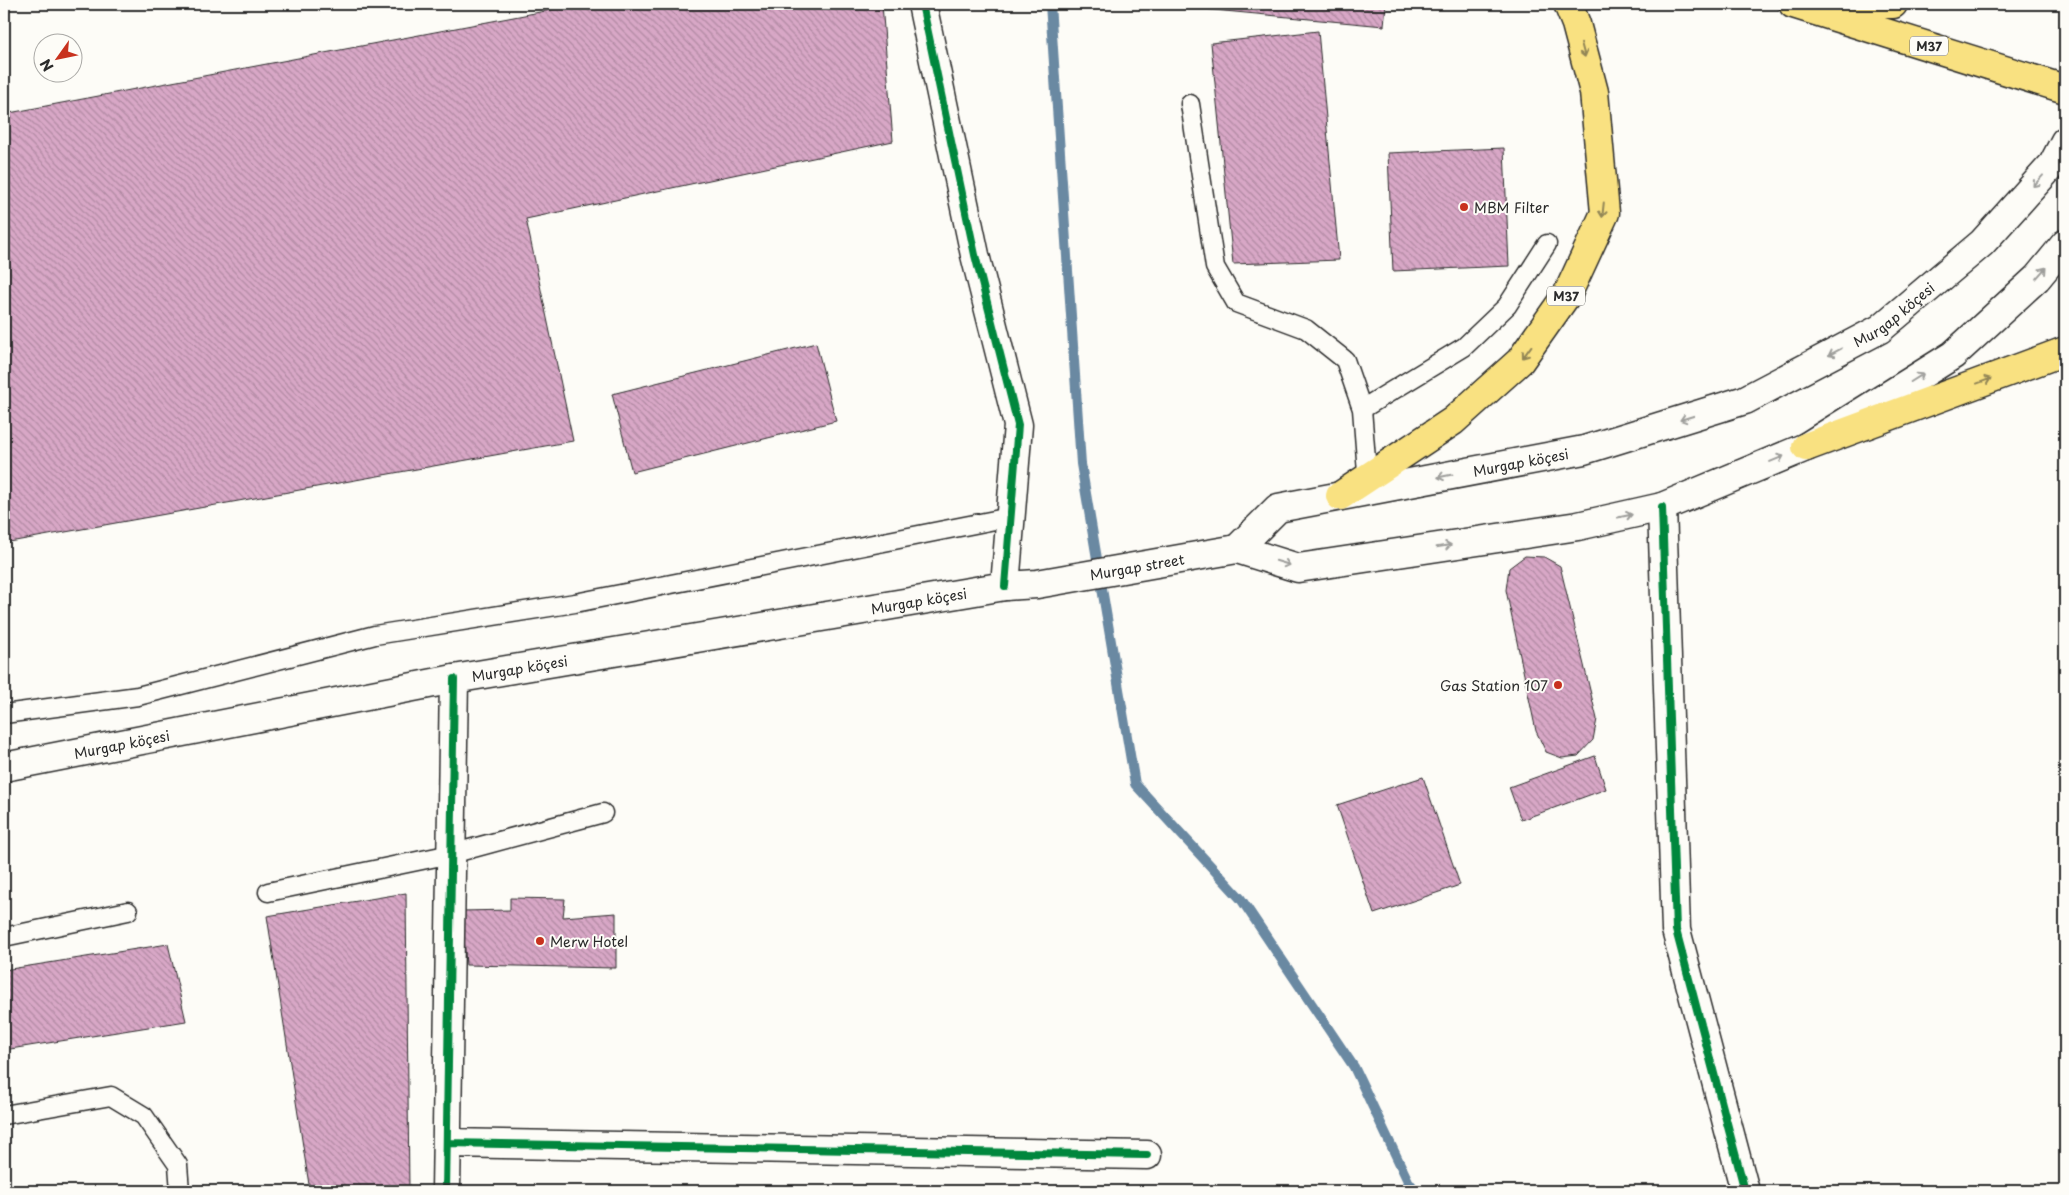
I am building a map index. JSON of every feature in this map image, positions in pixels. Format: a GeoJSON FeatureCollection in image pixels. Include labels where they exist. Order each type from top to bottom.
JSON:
{"type":"FeatureCollection","features":[{"type":"Feature","properties":{"kind":"highway","name":"M37"},"geometry":{"type":"LineString","coordinates":[[1340,496],[1368,484],[1453,421],[1520,361],[1568,293],[1605,213],[1594,92],[1576,24],[1568,4]]}},
{"type":"Feature","properties":{"kind":"highway","name":"M37"},"geometry":{"type":"LineString","coordinates":[[1793,4],[2065,89]]}},
{"type":"Feature","properties":{"kind":"highway"},"geometry":{"type":"LineString","coordinates":[[1830,4],[1893,4]]}},
{"type":"Feature","properties":{"kind":"highway"},"geometry":{"type":"LineString","coordinates":[[1806,447],[2065,351]]}},
{"type":"Feature","properties":{"kind":"main road"},"geometry":{"type":"LineString","coordinates":[[922,4],[975,256],[1018,425],[1005,586]]}},
{"type":"Feature","properties":{"kind":"main road","name":"Murgap köçesi"},"geometry":{"type":"LineString","coordinates":[[1368,484],[1584,450],[1745,400],[1880,329],[1982,243],[2053,164],[2065,141]]}},
{"type":"Feature","properties":{"kind":"main road"},"geometry":{"type":"LineString","coordinates":[[1340,496],[1278,508],[1236,550],[1298,568],[1578,526],[1662,507],[1806,447],[1953,355],[2037,278],[2065,244]]}},
{"type":"Feature","properties":{"kind":"main road"},"geometry":{"type":"LineString","coordinates":[[1662,507],[1676,930],[1745,1191]]}},
{"type":"Feature","properties":{"kind":"main road","name":"Murgap street"},"geometry":{"type":"LineString","coordinates":[[1037,584],[1236,550]]}},
{"type":"Feature","properties":{"kind":"main road","name":"Murgap köçesi"},"geometry":{"type":"LineString","coordinates":[[4,767],[454,679],[1005,586],[1037,584]]}},
{"type":"Feature","properties":{"kind":"main road"},"geometry":{"type":"LineString","coordinates":[[446,1191],[454,679]]}},
{"type":"Feature","properties":{"kind":"main road"},"geometry":{"type":"LineString","coordinates":[[447,1143],[1147,1155]]}},
{"type":"Feature","properties":{"kind":"lane"},"geometry":{"type":"LineString","coordinates":[[1190,104],[1215,267],[1236,303],[1306,329],[1345,360],[1362,409],[1368,484]]}},
{"type":"Feature","properties":{"kind":"lane"},"geometry":{"type":"LineString","coordinates":[[1362,409],[1464,347],[1507,306],[1547,244]]}},
{"type":"Feature","properties":{"kind":"lane"},"geometry":{"type":"LineString","coordinates":[[4,714],[138,696],[375,635],[575,603],[1010,517]]}},
{"type":"Feature","properties":{"kind":"lane"},"geometry":{"type":"LineString","coordinates":[[268,892],[451,854],[603,813]]}},
{"type":"Feature","properties":{"kind":"lane"},"geometry":{"type":"LineString","coordinates":[[4,937],[128,911]]}},
{"type":"Feature","properties":{"kind":"lane"},"geometry":{"type":"LineString","coordinates":[[4,1116],[111,1096],[144,1116],[178,1165],[180,1191]]}},
{"type":"Feature","properties":{"kind":"building"},"geometry":{"type":"Polygon","coordinates":[[[582,4],[882,4],[893,141],[526,219],[573,441],[4,543],[4,114],[582,4]]]}},
{"type":"Feature","properties":{"kind":"building"},"geometry":{"type":"Polygon","coordinates":[[[1204,4],[1386,4],[1384,26],[1203,9],[1204,4]]]}},
{"type":"Feature","properties":{"kind":"building"},"geometry":{"type":"Polygon","coordinates":[[[1318,31],[1339,260],[1233,264],[1211,43],[1318,31]]]}},
{"type":"Feature","properties":{"kind":"building"},"geometry":{"type":"Polygon","coordinates":[[[1504,148],[1509,266],[1393,271],[1388,153],[1504,148]]]}},
{"type":"Feature","properties":{"kind":"building"},"geometry":{"type":"Polygon","coordinates":[[[816,343],[836,421],[632,472],[612,394],[816,343]]]}},
{"type":"Feature","properties":{"kind":"building","name":"Gas Station 107"},"geometry":{"type":"Polygon","coordinates":[[[1525,556],[1544,557],[1560,566],[1597,719],[1593,740],[1578,756],[1562,758],[1546,752],[1536,731],[1506,590],[1509,568],[1525,556]]]}},
{"type":"Feature","properties":{"kind":"building"},"geometry":{"type":"Polygon","coordinates":[[[1595,756],[1606,789],[1521,820],[1509,787],[1595,756]]]}},
{"type":"Feature","properties":{"kind":"building"},"geometry":{"type":"Polygon","coordinates":[[[1423,777],[1460,885],[1374,914],[1337,805],[1423,777]]]}},
{"type":"Feature","properties":{"kind":"building"},"geometry":{"type":"Polygon","coordinates":[[[406,893],[409,1191],[310,1191],[267,916],[406,893]]]}},
{"type":"Feature","properties":{"kind":"building","name":"Merw Hotel"},"geometry":{"type":"Polygon","coordinates":[[[510,898],[565,899],[563,917],[616,913],[616,968],[466,965],[462,911],[510,910],[510,898]]]}},
{"type":"Feature","properties":{"kind":"building"},"geometry":{"type":"Polygon","coordinates":[[[168,944],[186,1021],[4,1050],[4,970],[168,944]]]}},
{"type":"Feature","properties":{"kind":"waterway"},"geometry":{"type":"LineString","coordinates":[[1050,4],[1081,464],[1135,784],[1241,899],[1354,1067],[1408,1181],[1416,1191]]}},
{"type":"Feature","properties":{"kind":"cycle path"},"geometry":{"type":"LineString","coordinates":[[922,4],[975,255],[1018,425],[1005,586]]}},
{"type":"Feature","properties":{"kind":"cycle path"},"geometry":{"type":"LineString","coordinates":[[1662,507],[1676,930],[1745,1191]]}},
{"type":"Feature","properties":{"kind":"cycle path"},"geometry":{"type":"LineString","coordinates":[[446,1191],[454,679]]}},
{"type":"Feature","properties":{"kind":"cycle path"},"geometry":{"type":"LineString","coordinates":[[447,1143],[1147,1155]]}},
{"type":"Feature","properties":{"kind":"place","name":"MBM Filter"},"geometry":{"type":"Point","coordinates":[1464,207]}},
{"type":"Feature","properties":{"kind":"place","name":"Gas Station 107"},"geometry":{"type":"Point","coordinates":[1558,685]}},
{"type":"Feature","properties":{"kind":"place","name":"Merw Hotel"},"geometry":{"type":"Point","coordinates":[540,941]}}]}
